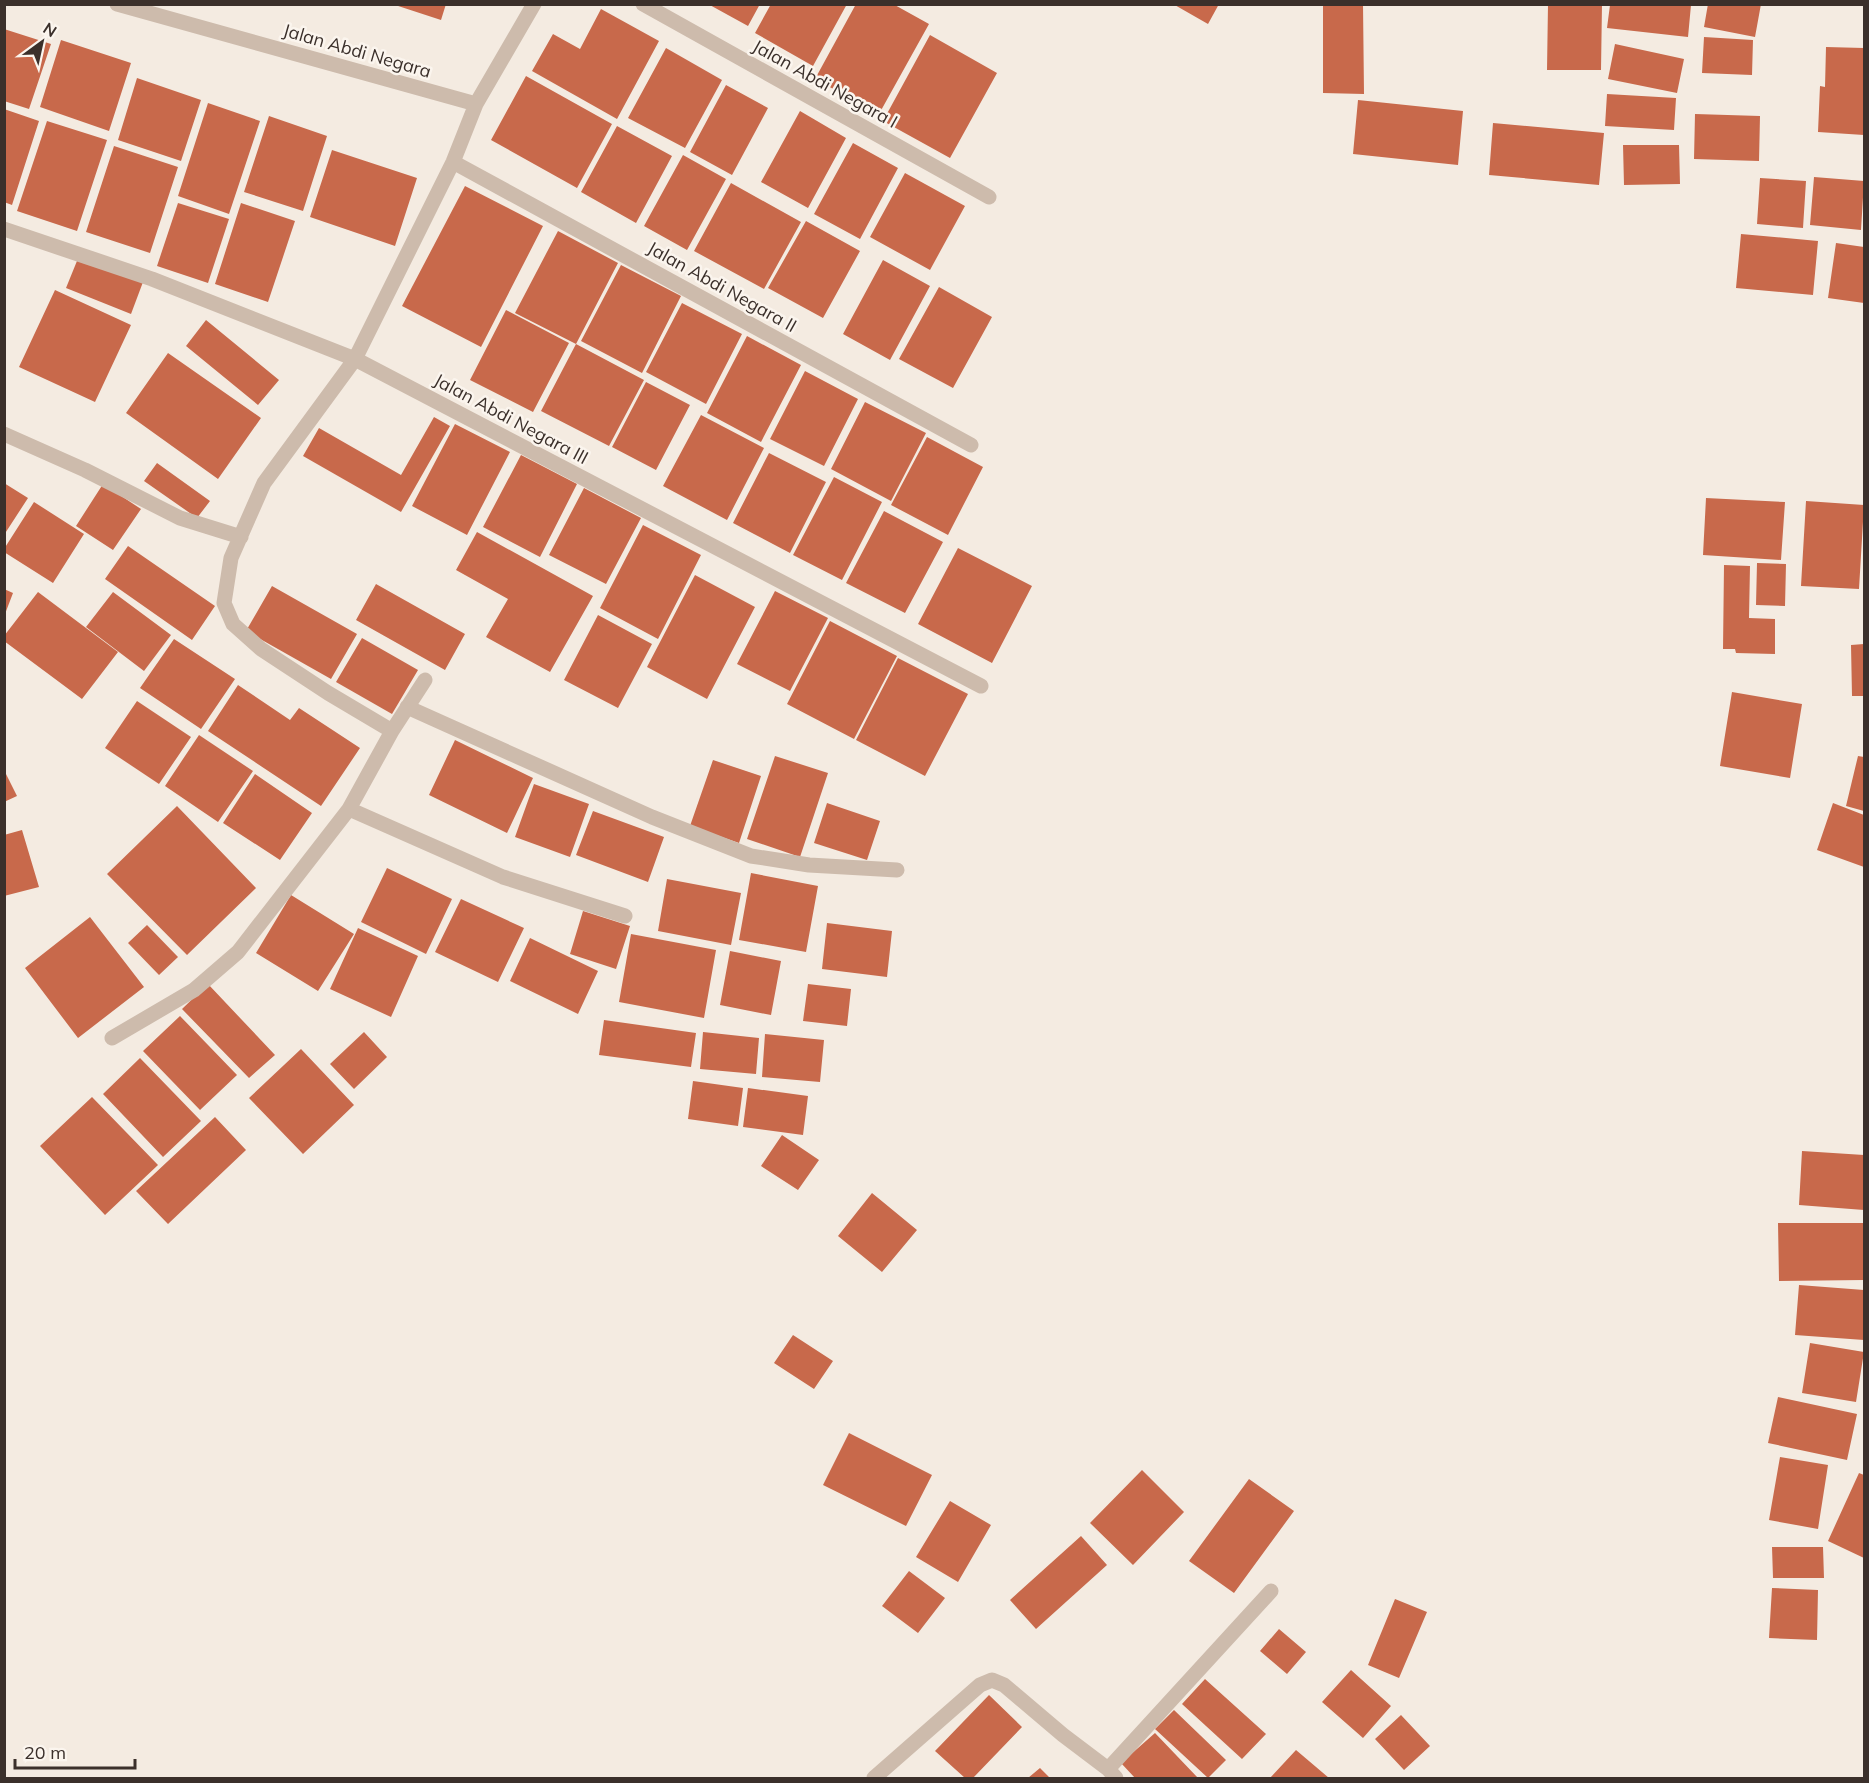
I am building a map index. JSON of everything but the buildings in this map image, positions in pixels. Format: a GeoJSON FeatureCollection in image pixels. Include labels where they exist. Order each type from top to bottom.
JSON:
{"type":"FeatureCollection","features":[{"type":"Feature","properties":{"kind":"street","name":"Jalan Abdi Negara"},"geometry":{"type":"LineString","coordinates":[[117,4],[476,104]]}},
{"type":"Feature","properties":{"kind":"street"},"geometry":{"type":"LineString","coordinates":[[392,730],[328,693],[261,649],[233,624],[224,603],[231,558],[264,483],[355,359],[453,162],[476,104],[534,4]]}},
{"type":"Feature","properties":{"kind":"street","name":"Jalan Abdi Negara I"},"geometry":{"type":"LineString","coordinates":[[643,4],[989,197]]}},
{"type":"Feature","properties":{"kind":"street","name":"Jalan Abdi Negara II"},"geometry":{"type":"LineString","coordinates":[[453,162],[971,445]]}},
{"type":"Feature","properties":{"kind":"street","name":"Jalan Abdi Negara III"},"geometry":{"type":"LineString","coordinates":[[4,229],[152,279],[355,359],[981,686]]}},
{"type":"Feature","properties":{"kind":"street"},"geometry":{"type":"LineString","coordinates":[[4,434],[85,470],[180,518],[241,537]]}},
{"type":"Feature","properties":{"kind":"street"},"geometry":{"type":"LineString","coordinates":[[112,1038],[194,990],[238,952],[349,809],[392,730],[425,680]]}},
{"type":"Feature","properties":{"kind":"street"},"geometry":{"type":"LineString","coordinates":[[407,707],[652,818],[750,856],[809,865],[897,870]]}},
{"type":"Feature","properties":{"kind":"street"},"geometry":{"type":"LineString","coordinates":[[349,809],[503,878],[625,916]]}},
{"type":"Feature","properties":{"kind":"street"},"geometry":{"type":"LineString","coordinates":[[873,1779],[980,1685],[992,1680],[1004,1685],[1112,1774],[1271,1591]]}}]}
